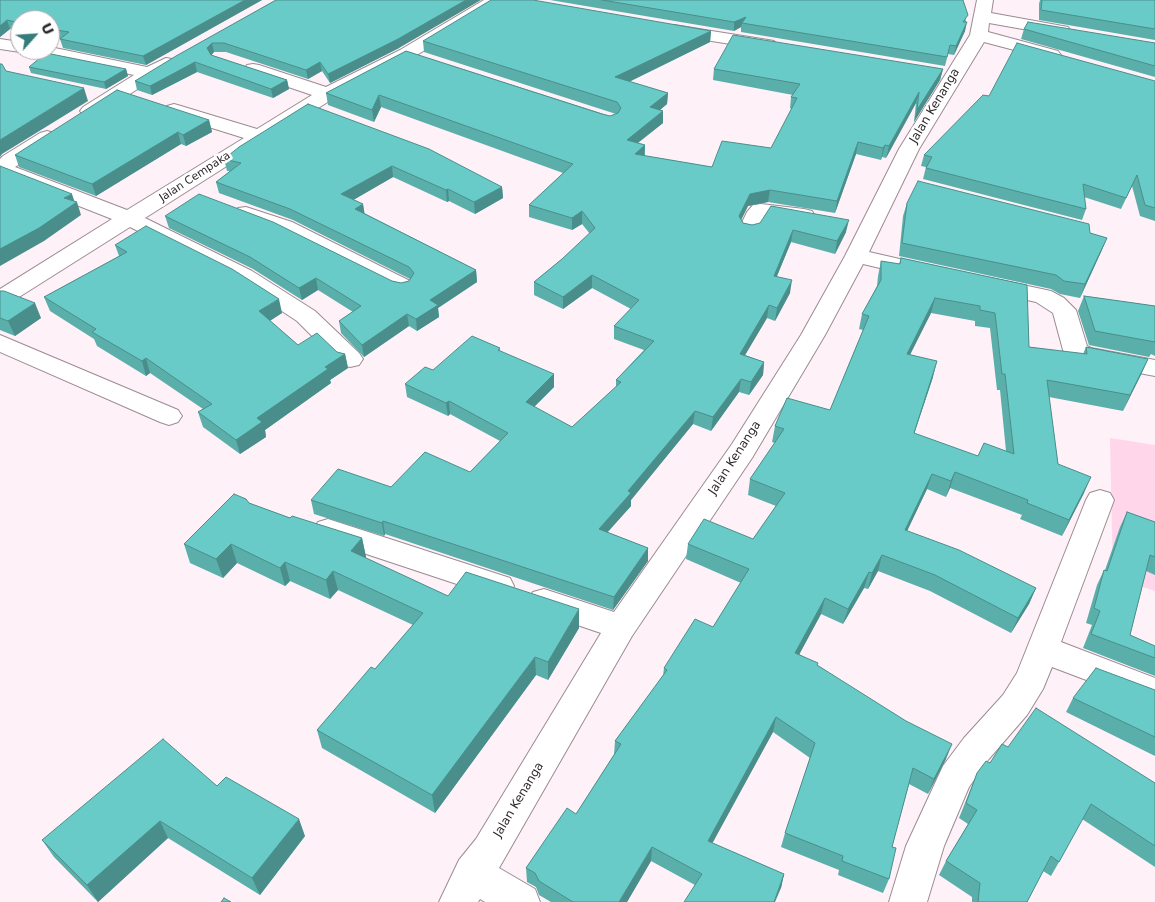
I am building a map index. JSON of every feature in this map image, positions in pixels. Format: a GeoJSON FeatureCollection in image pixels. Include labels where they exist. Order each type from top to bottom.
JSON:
{"type":"FeatureCollection","features":[{"type":"Feature","properties":{"kind":"street","name":"Jalan Cempaka"},"geometry":{"type":"LineString","coordinates":[[0,299],[131,219],[259,136],[415,57],[496,0]]}},
{"type":"Feature","properties":{"kind":"street"},"geometry":{"type":"LineString","coordinates":[[982,17],[1079,34]]}},
{"type":"Feature","properties":{"kind":"street"},"geometry":{"type":"LineString","coordinates":[[982,17],[1067,59]]}},
{"type":"Feature","properties":{"kind":"street","name":"Jalan Kenanga"},"geometry":{"type":"LineString","coordinates":[[465,888],[494,843],[621,627],[742,451],[813,335],[856,256],[861,226],[902,182],[909,149],[933,113],[943,74],[982,17]]}},
{"type":"Feature","properties":{"kind":"street"},"geometry":{"type":"LineString","coordinates":[[658,27],[786,48]]}},
{"type":"Feature","properties":{"kind":"street"},"geometry":{"type":"LineString","coordinates":[[78,118],[179,54]]}},
{"type":"Feature","properties":{"kind":"street"},"geometry":{"type":"LineString","coordinates":[[60,55],[149,73]]}},
{"type":"Feature","properties":{"kind":"street"},"geometry":{"type":"LineString","coordinates":[[238,64],[320,104]]}},
{"type":"Feature","properties":{"kind":"street"},"geometry":{"type":"LineString","coordinates":[[83,91],[138,98]]}},
{"type":"Feature","properties":{"kind":"street"},"geometry":{"type":"LineString","coordinates":[[156,104],[259,136]]}},
{"type":"Feature","properties":{"kind":"street"},"geometry":{"type":"LineString","coordinates":[[61,128],[5,159],[2,169],[131,219],[244,276],[306,316],[350,360]]}},
{"type":"Feature","properties":{"kind":"street"},"geometry":{"type":"LineString","coordinates":[[179,188],[205,198]]}},
{"type":"Feature","properties":{"kind":"street"},"geometry":{"type":"LineString","coordinates":[[231,207],[284,227],[402,286]]}},
{"type":"Feature","properties":{"kind":"street"},"geometry":{"type":"LineString","coordinates":[[750,229],[758,212],[761,210],[824,220]]}},
{"type":"Feature","properties":{"kind":"street"},"geometry":{"type":"LineString","coordinates":[[856,256],[940,274]]}},
{"type":"Feature","properties":{"kind":"street"},"geometry":{"type":"LineString","coordinates":[[968,280],[1043,296],[1056,303],[1064,310],[1076,350],[1084,355],[1155,368]]}},
{"type":"Feature","properties":{"kind":"street"},"geometry":{"type":"LineString","coordinates":[[0,343],[169,416]]}},
{"type":"Feature","properties":{"kind":"street"},"geometry":{"type":"LineString","coordinates":[[908,902],[911,886],[926,846],[956,777],[976,749],[1015,705],[1031,679],[1100,500]]}},
{"type":"Feature","properties":{"kind":"street"},"geometry":{"type":"LineString","coordinates":[[300,522],[621,627]]}},
{"type":"Feature","properties":{"kind":"street"},"geometry":{"type":"LineString","coordinates":[[1042,649],[1155,692]]}},
{"type":"Feature","properties":{"kind":"street"},"geometry":{"type":"LineString","coordinates":[[465,888],[521,902]]}},
{"type":"Feature","properties":{"kind":"shaded area"},"geometry":{"type":"Polygon","coordinates":[[[1110,438],[1155,445],[1155,591],[1113,577],[1110,438]]]}},
{"type":"Feature","properties":{"kind":"building"},"geometry":{"type":"Polygon","coordinates":[[[0,0],[245,0],[143,56],[60,39],[69,32],[60,31],[60,10],[10,10],[10,21],[7,20],[0,26],[0,0]]]}},
{"type":"Feature","properties":{"kind":"building"},"geometry":{"type":"Polygon","coordinates":[[[276,0],[466,0],[398,39],[328,74],[320,62],[306,70],[224,43],[212,43],[207,48],[211,55],[287,80],[271,89],[195,62],[150,86],[135,81],[276,0]]]}},
{"type":"Feature","properties":{"kind":"building"},"geometry":{"type":"Polygon","coordinates":[[[491,0],[533,0],[711,31],[615,77],[668,93],[650,107],[663,111],[627,140],[645,145],[635,154],[712,167],[722,141],[771,148],[797,98],[791,97],[800,84],[714,69],[733,35],[943,69],[917,110],[919,92],[889,146],[885,145],[883,148],[858,142],[837,201],[770,190],[750,194],[739,216],[743,223],[752,225],[760,223],[771,206],[849,220],[837,241],[793,230],[774,276],[792,280],[777,308],[769,305],[740,354],[764,362],[751,382],[741,379],[713,417],[695,411],[628,491],[631,493],[599,529],[648,548],[614,597],[383,521],[382,523],[311,500],[338,469],[391,487],[425,452],[470,472],[508,433],[449,401],[446,403],[405,384],[425,367],[433,370],[472,336],[500,348],[498,350],[554,374],[526,402],[572,427],[621,382],[616,380],[654,341],[614,326],[639,300],[592,275],[563,297],[534,282],[595,228],[582,211],[572,218],[529,205],[573,164],[379,95],[372,110],[326,93],[406,51],[602,114],[610,116],[618,113],[621,108],[617,102],[423,41],[491,0]]]}},
{"type":"Feature","properties":{"kind":"building"},"geometry":{"type":"Polygon","coordinates":[[[602,0],[963,0],[968,15],[963,22],[967,22],[956,46],[950,45],[947,57],[742,23],[746,17],[734,22],[602,0]]]}},
{"type":"Feature","properties":{"kind":"building"},"geometry":{"type":"Polygon","coordinates":[[[1042,0],[1155,0],[1155,29],[1041,10],[1042,0]]]}},
{"type":"Feature","properties":{"kind":"building"},"geometry":{"type":"Polygon","coordinates":[[[1028,22],[1155,43],[1155,66],[1024,29],[1028,22]]]}},
{"type":"Feature","properties":{"kind":"building"},"geometry":{"type":"Polygon","coordinates":[[[1017,43],[1155,81],[1155,208],[1145,205],[1137,175],[1126,198],[1083,184],[1086,209],[926,168],[932,157],[924,155],[983,95],[989,96],[1017,43]]]}},
{"type":"Feature","properties":{"kind":"building"},"geometry":{"type":"Polygon","coordinates":[[[60,56],[126,69],[104,82],[29,67],[38,60],[60,60],[60,56]]]}},
{"type":"Feature","properties":{"kind":"building"},"geometry":{"type":"Polygon","coordinates":[[[0,64],[2,64],[6,71],[84,88],[0,140],[0,64]]]}},
{"type":"Feature","properties":{"kind":"building"},"geometry":{"type":"Polygon","coordinates":[[[117,90],[209,120],[183,135],[178,132],[92,184],[15,155],[117,90]]]}},
{"type":"Feature","properties":{"kind":"building"},"geometry":{"type":"Polygon","coordinates":[[[308,104],[429,149],[502,187],[474,202],[392,166],[341,194],[363,204],[355,209],[476,270],[430,300],[438,305],[416,319],[407,314],[362,345],[339,321],[361,306],[316,278],[299,288],[250,257],[165,216],[199,194],[273,222],[392,281],[401,283],[409,281],[414,273],[409,267],[290,209],[216,182],[241,163],[224,159],[239,147],[308,104]]]}},
{"type":"Feature","properties":{"kind":"building"},"geometry":{"type":"Polygon","coordinates":[[[0,166],[72,194],[64,198],[77,202],[39,228],[0,249],[0,166]]]}},
{"type":"Feature","properties":{"kind":"building"},"geometry":{"type":"Polygon","coordinates":[[[918,181],[1089,224],[1090,233],[1107,238],[1085,284],[1064,281],[1056,275],[902,243],[907,203],[918,181]]]}},
{"type":"Feature","properties":{"kind":"building"},"geometry":{"type":"Polygon","coordinates":[[[146,226],[232,269],[279,299],[259,311],[298,345],[317,333],[337,352],[345,354],[325,367],[328,369],[257,418],[262,422],[236,440],[198,412],[212,404],[146,358],[142,361],[92,332],[96,329],[44,297],[127,252],[115,245],[146,226]]]}},
{"type":"Feature","properties":{"kind":"building"},"geometry":{"type":"Polygon","coordinates":[[[901,258],[1027,285],[1029,347],[1087,354],[1086,347],[1148,359],[1130,395],[1047,380],[1058,464],[1091,477],[1069,520],[1027,503],[1028,500],[955,472],[951,481],[932,474],[905,530],[959,550],[1036,588],[1018,618],[935,575],[882,555],[872,573],[869,572],[848,609],[825,598],[795,653],[818,663],[817,665],[906,721],[952,744],[934,779],[913,768],[892,847],[896,848],[889,879],[842,861],[843,856],[785,833],[815,743],[776,717],[708,841],[784,874],[774,902],[684,902],[702,874],[652,847],[619,902],[573,902],[539,881],[535,873],[526,868],[567,808],[576,814],[621,744],[615,741],[667,670],[664,668],[695,619],[713,627],[749,569],[688,544],[704,519],[753,539],[785,493],[750,479],[784,429],[775,426],[787,398],[830,410],[869,316],[862,314],[881,280],[881,261],[900,264],[901,258]],[[935,298],[907,354],[937,361],[914,433],[978,456],[984,443],[1014,454],[1005,374],[1002,374],[995,313],[980,310],[980,306],[935,298]]]}},
{"type":"Feature","properties":{"kind":"building"},"geometry":{"type":"Polygon","coordinates":[[[0,291],[35,303],[8,321],[0,318],[0,291]]]}},
{"type":"Feature","properties":{"kind":"building"},"geometry":{"type":"Polygon","coordinates":[[[1084,296],[1155,306],[1155,342],[1095,331],[1084,296]]]}},
{"type":"Feature","properties":{"kind":"building"},"geometry":{"type":"Polygon","coordinates":[[[234,494],[246,499],[249,503],[290,518],[292,516],[362,538],[351,551],[448,596],[466,572],[579,609],[548,662],[535,657],[432,795],[317,730],[371,667],[375,669],[423,613],[333,571],[326,580],[285,562],[280,568],[231,544],[216,559],[184,544],[234,494]]]}},
{"type":"Feature","properties":{"kind":"building"},"geometry":{"type":"Polygon","coordinates":[[[1127,512],[1155,522],[1155,557],[1150,555],[1130,635],[1155,646],[1155,658],[1091,634],[1100,611],[1094,608],[1104,570],[1107,571],[1127,512]]]}},
{"type":"Feature","properties":{"kind":"building"},"geometry":{"type":"Polygon","coordinates":[[[1096,668],[1155,690],[1155,737],[1073,698],[1096,668]]]}},
{"type":"Feature","properties":{"kind":"building"},"geometry":{"type":"Polygon","coordinates":[[[1036,708],[1155,783],[1155,846],[1091,804],[1059,862],[1051,856],[1027,902],[978,902],[980,883],[946,861],[977,810],[966,803],[977,773],[986,761],[990,763],[1002,744],[1008,747],[1036,708]]]}},
{"type":"Feature","properties":{"kind":"building"},"geometry":{"type":"Polygon","coordinates":[[[163,739],[217,786],[226,777],[299,819],[252,878],[160,821],[87,885],[42,840],[163,739]]]}},
{"type":"Feature","properties":{"kind":"building"},"geometry":{"type":"Polygon","coordinates":[[[224,898],[231,902],[221,902],[224,898]]]}}]}
